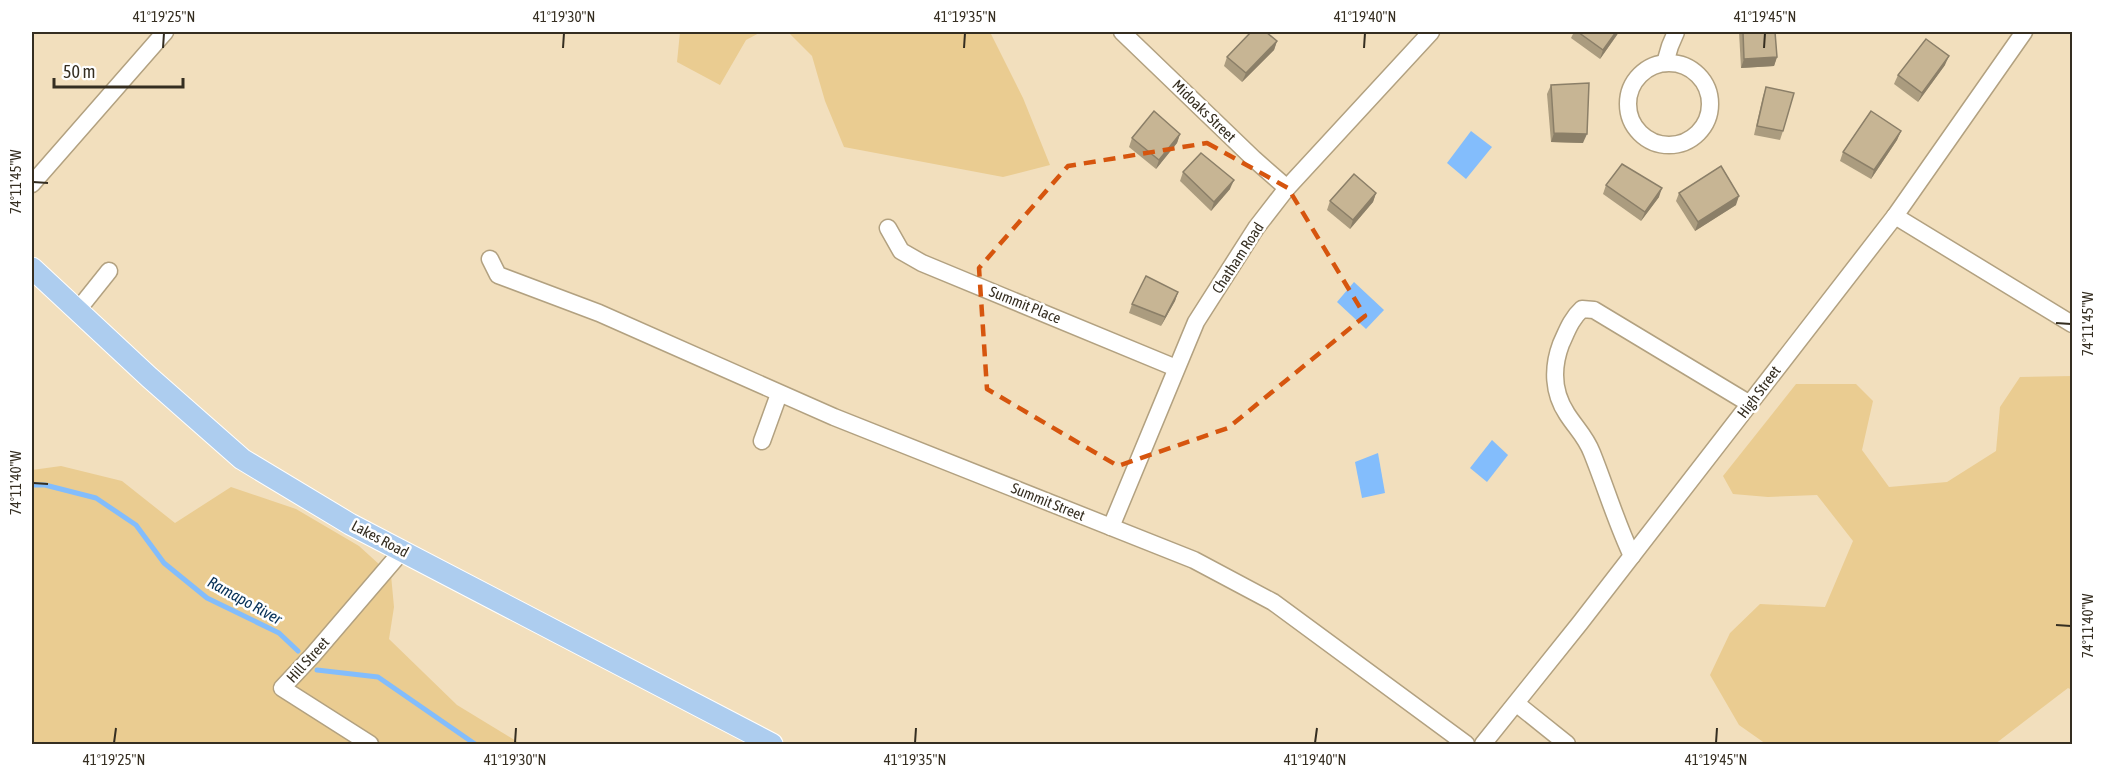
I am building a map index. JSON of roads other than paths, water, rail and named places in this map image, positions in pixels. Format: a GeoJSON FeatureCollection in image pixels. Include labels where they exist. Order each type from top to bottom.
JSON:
{"type":"FeatureCollection","features":[{"type":"Feature","properties":{"kind":"main road","name":"Lakes Road"},"geometry":{"type":"LineString","coordinates":[[32,268],[242,459],[350,524],[772,744]]}},
{"type":"Feature","properties":{"kind":"street"},"geometry":{"type":"LineString","coordinates":[[32,184],[165,32]]}},
{"type":"Feature","properties":{"kind":"street","name":"Midoaks Street"},"geometry":{"type":"LineString","coordinates":[[1122,32],[1287,188]]}},
{"type":"Feature","properties":{"kind":"street","name":"Chatham Road"},"geometry":{"type":"LineString","coordinates":[[1111,527],[1196,322],[1256,228],[1287,188],[1431,32]]}},
{"type":"Feature","properties":{"kind":"street"},"geometry":{"type":"LineString","coordinates":[[1665,63],[1676,32]]}},
{"type":"Feature","properties":{"kind":"street","name":"High Street"},"geometry":{"type":"LineString","coordinates":[[1483,744],[1517,704],[1895,216],[2024,32]]}},
{"type":"Feature","properties":{"kind":"street"},"geometry":{"type":"LineString","coordinates":[[1665,63],[1684,66],[1701,77],[1710,101],[1709,114],[1704,126],[1695,136],[1683,143],[1670,145],[1656,143],[1644,136],[1632,120],[1629,99],[1632,86],[1640,75],[1652,67],[1665,63]]}},
{"type":"Feature","properties":{"kind":"street"},"geometry":{"type":"LineString","coordinates":[[1895,216],[2073,324]]}},
{"type":"Feature","properties":{"kind":"street","name":"Summit Place"},"geometry":{"type":"LineString","coordinates":[[888,228],[901,251],[922,263],[1176,368]]}},
{"type":"Feature","properties":{"kind":"street","name":"Summit Street"},"geometry":{"type":"LineString","coordinates":[[490,259],[498,275],[599,313],[779,394],[1194,560],[1273,602],[1466,744]]}},
{"type":"Feature","properties":{"kind":"street"},"geometry":{"type":"LineString","coordinates":[[77,311],[109,271]]}},
{"type":"Feature","properties":{"kind":"street"},"geometry":{"type":"LineString","coordinates":[[1632,556],[1609,503],[1592,451],[1583,433],[1567,414],[1554,385],[1558,353],[1574,316],[1582,309],[1594,310],[1750,404]]}},
{"type":"Feature","properties":{"kind":"street"},"geometry":{"type":"LineString","coordinates":[[762,441],[779,394]]}},
{"type":"Feature","properties":{"kind":"street","name":"Hill Street"},"geometry":{"type":"LineString","coordinates":[[370,744],[282,688],[402,551]]}},
{"type":"Feature","properties":{"kind":"street"},"geometry":{"type":"LineString","coordinates":[[1517,704],[1567,744]]}},
{"type":"Feature","properties":{"kind":"water"},"geometry":{"type":"Polygon","coordinates":[[[1471,131],[1492,147],[1466,179],[1447,163],[1471,131]]]}},
{"type":"Feature","properties":{"kind":"water"},"geometry":{"type":"Polygon","coordinates":[[[1354,282],[1384,310],[1366,329],[1337,302],[1354,282]]]}},
{"type":"Feature","properties":{"kind":"water"},"geometry":{"type":"Polygon","coordinates":[[[1492,440],[1508,455],[1487,482],[1470,468],[1492,440]]]}},
{"type":"Feature","properties":{"kind":"water"},"geometry":{"type":"Polygon","coordinates":[[[1378,453],[1385,493],[1362,498],[1355,462],[1378,453]]]}},
{"type":"Feature","properties":{"kind":"waterway","name":"Ramapo River"},"geometry":{"type":"LineString","coordinates":[[32,485],[45,485],[96,498],[136,525],[164,563],[207,598],[279,633],[298,651]]}},
{"type":"Feature","properties":{"kind":"waterway","name":"Ramapo River"},"geometry":{"type":"LineString","coordinates":[[317,670],[378,677],[475,744]]}}]}
